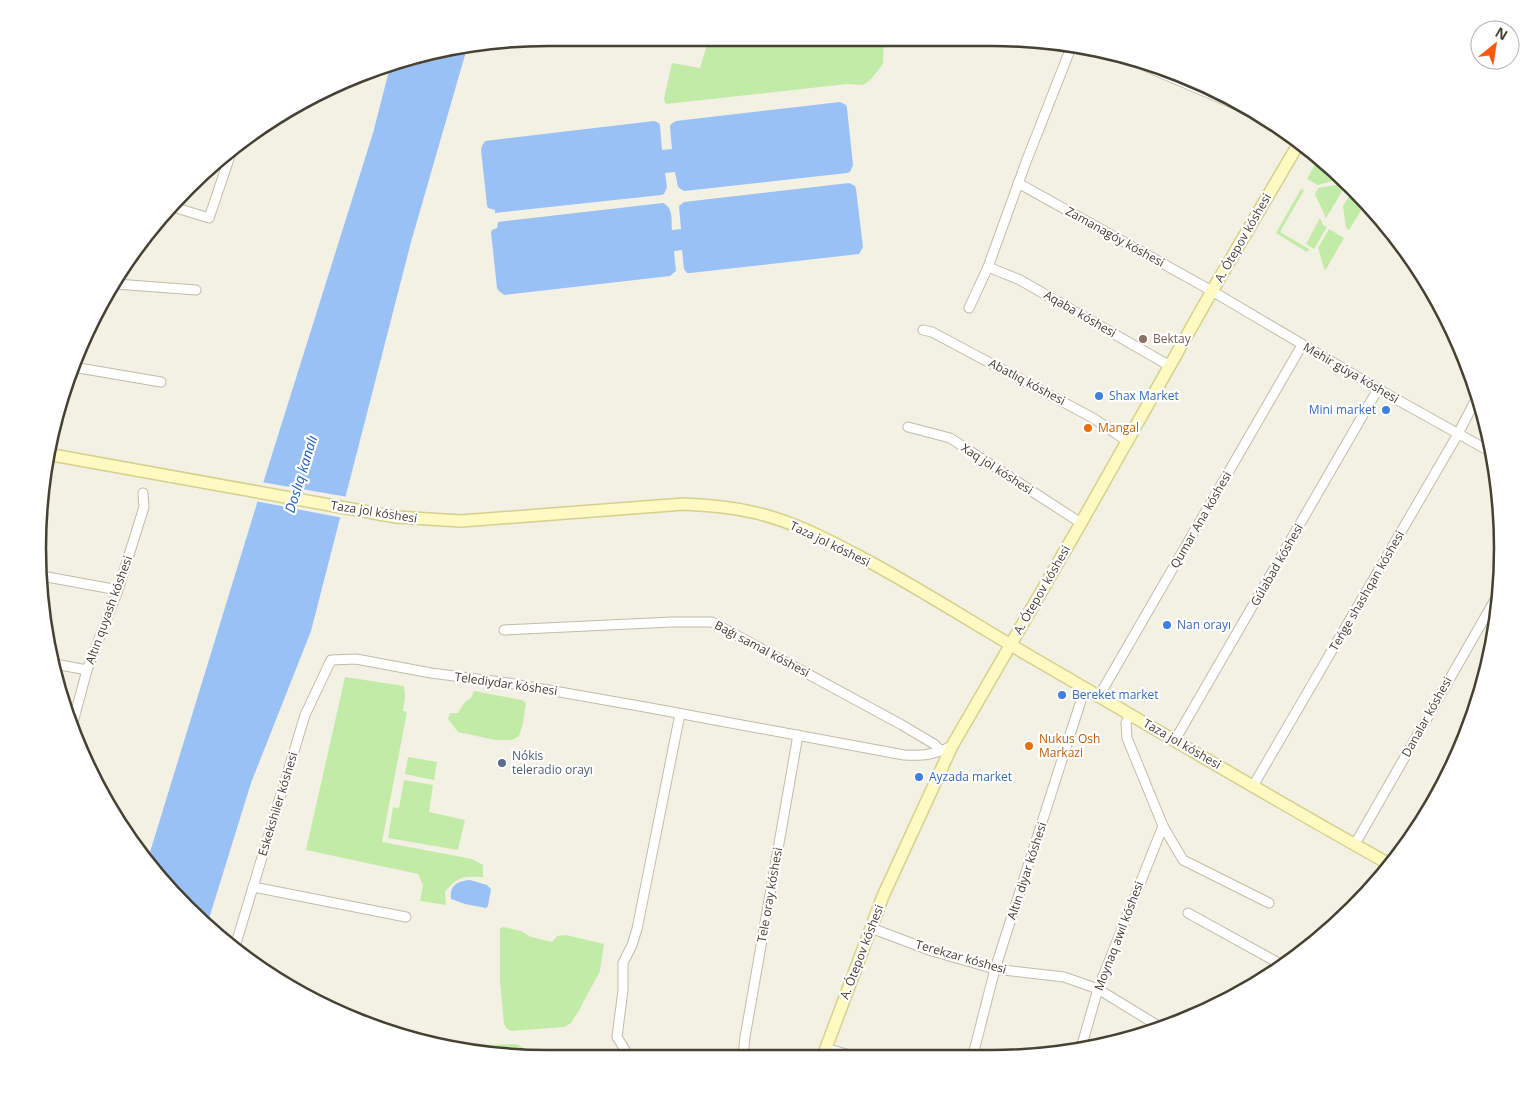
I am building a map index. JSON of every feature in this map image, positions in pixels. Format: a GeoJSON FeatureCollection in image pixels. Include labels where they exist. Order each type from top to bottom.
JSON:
{"type":"FeatureCollection","features":[{"type":"Feature","properties":{"kind":"main road","name":"A. Ótepov kóshesi"},"geometry":{"type":"LineString","coordinates":[[825,1050],[883,896],[952,746],[1296,149]]}},
{"type":"Feature","properties":{"kind":"main road","name":"Taza jol kóshesi"},"geometry":{"type":"LineString","coordinates":[[55,455],[396,517],[461,521],[684,504],[711,505],[751,511],[800,527],[823,537],[904,581],[1010,645],[1384,861]]}},
{"type":"Feature","properties":{"kind":"street"},"geometry":{"type":"LineString","coordinates":[[969,308],[988,267],[1018,183],[1069,53]]}},
{"type":"Feature","properties":{"kind":"street"},"geometry":{"type":"LineString","coordinates":[[179,209],[209,218],[228,162]]}},
{"type":"Feature","properties":{"kind":"street","name":"Zamanagóy kóshesi"},"geometry":{"type":"LineString","coordinates":[[1018,183],[1212,292]]}},
{"type":"Feature","properties":{"kind":"street","name":"Aqaba kóshesi"},"geometry":{"type":"LineString","coordinates":[[988,267],[1020,280],[1170,366]]}},
{"type":"Feature","properties":{"kind":"street"},"geometry":{"type":"LineString","coordinates":[[121,284],[196,290]]}},
{"type":"Feature","properties":{"kind":"street","name":"Mehir gúyа kóshesi"},"geometry":{"type":"LineString","coordinates":[[1212,292],[1484,448]]}},
{"type":"Feature","properties":{"kind":"street","name":"Abatlıq kóshesi"},"geometry":{"type":"LineString","coordinates":[[923,330],[932,332],[1093,418],[1127,441]]}},
{"type":"Feature","properties":{"kind":"street","name":"Qumar Ana kóshesi"},"geometry":{"type":"LineString","coordinates":[[1099,696],[1302,344]]}},
{"type":"Feature","properties":{"kind":"street"},"geometry":{"type":"LineString","coordinates":[[79,369],[161,382]]}},
{"type":"Feature","properties":{"kind":"street","name":"Gúlabad kóshesi"},"geometry":{"type":"LineString","coordinates":[[1175,740],[1378,389]]}},
{"type":"Feature","properties":{"kind":"street","name":"Teńge shashqan kóshesi"},"geometry":{"type":"LineString","coordinates":[[1253,786],[1458,434],[1473,405]]}},
{"type":"Feature","properties":{"kind":"street","name":"Xaq jol kóshesi"},"geometry":{"type":"LineString","coordinates":[[908,427],[950,438],[1081,523]]}},
{"type":"Feature","properties":{"kind":"street","name":"Altın quyash kóshesi"},"geometry":{"type":"LineString","coordinates":[[75,713],[87,670],[118,590],[144,507],[143,493]]}},
{"type":"Feature","properties":{"kind":"street"},"geometry":{"type":"LineString","coordinates":[[47,577],[118,590]]}},
{"type":"Feature","properties":{"kind":"street","name":"Danalar kóshesi"},"geometry":{"type":"LineString","coordinates":[[1355,844],[1489,609]]}},
{"type":"Feature","properties":{"kind":"street","name":"Baǵı samal kóshesi"},"geometry":{"type":"LineString","coordinates":[[504,630],[672,622],[712,622],[902,725],[934,744],[941,751]]}},
{"type":"Feature","properties":{"kind":"street","name":"Telediydar kóshesi"},"geometry":{"type":"LineString","coordinates":[[331,660],[356,660],[431,673],[508,683],[904,755],[924,756],[952,746]]}},
{"type":"Feature","properties":{"kind":"street","name":"Eskekshiler kóshesi"},"geometry":{"type":"LineString","coordinates":[[237,941],[305,715],[331,660]]}},
{"type":"Feature","properties":{"kind":"street"},"geometry":{"type":"LineString","coordinates":[[60,665],[87,670]]}},
{"type":"Feature","properties":{"kind":"street","name":"Altın diyar kóshesi"},"geometry":{"type":"LineString","coordinates":[[974,1050],[995,969],[1085,688]]}},
{"type":"Feature","properties":{"kind":"street"},"geometry":{"type":"LineString","coordinates":[[623,1050],[618,1038],[624,990],[623,963],[637,929],[680,714]]}},
{"type":"Feature","properties":{"kind":"street"},"geometry":{"type":"LineString","coordinates":[[1130,714],[1126,723],[1126,732],[1163,826],[1183,860],[1269,903]]}},
{"type":"Feature","properties":{"kind":"street","name":"Tele oray kóshesi"},"geometry":{"type":"LineString","coordinates":[[744,1050],[798,735]]}},
{"type":"Feature","properties":{"kind":"street","name":"Moynaq awıl kóshesi"},"geometry":{"type":"LineString","coordinates":[[1083,1041],[1098,989],[1163,826]]}},
{"type":"Feature","properties":{"kind":"street"},"geometry":{"type":"LineString","coordinates":[[253,886],[406,917]]}},
{"type":"Feature","properties":{"kind":"street"},"geometry":{"type":"LineString","coordinates":[[1188,913],[1276,961]]}},
{"type":"Feature","properties":{"kind":"street","name":"Terekzar kóshesi"},"geometry":{"type":"LineString","coordinates":[[871,928],[932,951],[995,969],[1064,977],[1098,989],[1153,1023]]}},
{"type":"Feature","properties":{"kind":"green space"},"geometry":{"type":"Polygon","coordinates":[[[707,46],[884,46],[883,64],[871,79],[863,85],[847,84],[666,104],[664,99],[672,63],[700,68],[707,46]]]}},
{"type":"Feature","properties":{"kind":"green space"},"geometry":{"type":"Polygon","coordinates":[[[1315,164],[1333,181],[1318,185],[1307,179],[1315,164]]]}},
{"type":"Feature","properties":{"kind":"green space"},"geometry":{"type":"Polygon","coordinates":[[[1338,185],[1343,189],[1326,218],[1315,194],[1318,188],[1338,185]]]}},
{"type":"Feature","properties":{"kind":"green space"},"geometry":{"type":"Polygon","coordinates":[[[1301,189],[1304,190],[1280,232],[1309,249],[1307,252],[1276,233],[1301,189]]]}},
{"type":"Feature","properties":{"kind":"green space"},"geometry":{"type":"Polygon","coordinates":[[[1350,196],[1362,209],[1349,230],[1346,228],[1343,206],[1350,196]]]}},
{"type":"Feature","properties":{"kind":"green space"},"geometry":{"type":"Polygon","coordinates":[[[1320,218],[1323,225],[1327,227],[1314,249],[1306,244],[1320,218]]]}},
{"type":"Feature","properties":{"kind":"green space"},"geometry":{"type":"Polygon","coordinates":[[[1329,229],[1344,238],[1325,271],[1318,248],[1329,229]]]}},
{"type":"Feature","properties":{"kind":"green space"},"geometry":{"type":"Polygon","coordinates":[[[345,677],[404,686],[403,711],[407,712],[382,842],[472,859],[483,865],[483,877],[461,878],[445,892],[446,905],[420,901],[423,885],[418,874],[306,850],[345,677]]]}},
{"type":"Feature","properties":{"kind":"green space"},"geometry":{"type":"Polygon","coordinates":[[[474,691],[522,700],[526,703],[519,736],[512,740],[495,740],[458,732],[448,719],[450,713],[458,713],[464,703],[471,698],[474,691]]]}},
{"type":"Feature","properties":{"kind":"green space"},"geometry":{"type":"Polygon","coordinates":[[[408,757],[437,762],[434,780],[405,774],[408,757]]]}},
{"type":"Feature","properties":{"kind":"green space"},"geometry":{"type":"Polygon","coordinates":[[[404,780],[433,785],[429,812],[465,820],[458,850],[388,838],[393,807],[399,808],[404,780]]]}},
{"type":"Feature","properties":{"kind":"green space"},"geometry":{"type":"Polygon","coordinates":[[[503,927],[552,942],[557,936],[566,935],[604,944],[600,971],[571,1023],[564,1027],[511,1031],[506,1028],[500,981],[500,929],[503,927]]]}},
{"type":"Feature","properties":{"kind":"green space"},"geometry":{"type":"Polygon","coordinates":[[[516,1044],[524,1049],[515,1049],[483,1045],[516,1044]]]}},
{"type":"Feature","properties":{"kind":"water","name":"Doslıq kanalı"},"geometry":{"type":"Polygon","coordinates":[[[465,54],[411,242],[311,631],[251,783],[209,918],[171,879],[150,853],[373,133],[389,72],[418,63],[465,54]]]}},
{"type":"Feature","properties":{"kind":"water"},"geometry":{"type":"Polygon","coordinates":[[[840,102],[846,105],[847,108],[853,165],[850,172],[847,173],[684,191],[678,187],[675,172],[665,173],[667,187],[664,194],[661,195],[495,213],[495,210],[488,208],[487,205],[481,150],[485,141],[654,121],[659,123],[660,126],[662,150],[672,149],[670,127],[676,121],[840,102]]]}},
{"type":"Feature","properties":{"kind":"water"},"geometry":{"type":"Polygon","coordinates":[[[849,183],[855,186],[856,189],[863,247],[859,254],[687,273],[684,269],[682,250],[674,251],[676,271],[670,276],[504,295],[497,288],[491,232],[497,228],[498,222],[663,203],[667,205],[670,211],[672,230],[681,229],[679,206],[684,202],[849,183]]]}},
{"type":"Feature","properties":{"kind":"water"},"geometry":{"type":"Polygon","coordinates":[[[470,880],[487,885],[491,889],[486,908],[451,899],[451,890],[455,885],[462,881],[470,880]]]}},
{"type":"Feature","properties":{"kind":"pier"},"geometry":{"type":"Polygon","coordinates":[[[261,482],[348,497],[343,518],[255,501],[261,482]]]}},
{"type":"Feature","properties":{"kind":"place","name":"Bektay"},"geometry":{"type":"Point","coordinates":[1143,339]}},
{"type":"Feature","properties":{"kind":"place","name":"Shax Market"},"geometry":{"type":"Point","coordinates":[1099,396]}},
{"type":"Feature","properties":{"kind":"place","name":"Mini market"},"geometry":{"type":"Point","coordinates":[1386,410]}},
{"type":"Feature","properties":{"kind":"place","name":"Mangal"},"geometry":{"type":"Point","coordinates":[1088,428]}},
{"type":"Feature","properties":{"kind":"place","name":"Nan orayı"},"geometry":{"type":"Point","coordinates":[1167,625]}},
{"type":"Feature","properties":{"kind":"place","name":"Bereket market"},"geometry":{"type":"Point","coordinates":[1062,695]}},
{"type":"Feature","properties":{"kind":"place","name":"Nukus Osh Markazi"},"geometry":{"type":"Point","coordinates":[1029,746]}},
{"type":"Feature","properties":{"kind":"place","name":"Nókis teleradio orayı"},"geometry":{"type":"Point","coordinates":[502,763]}},
{"type":"Feature","properties":{"kind":"place","name":"Ayzada market"},"geometry":{"type":"Point","coordinates":[919,777]}}]}
